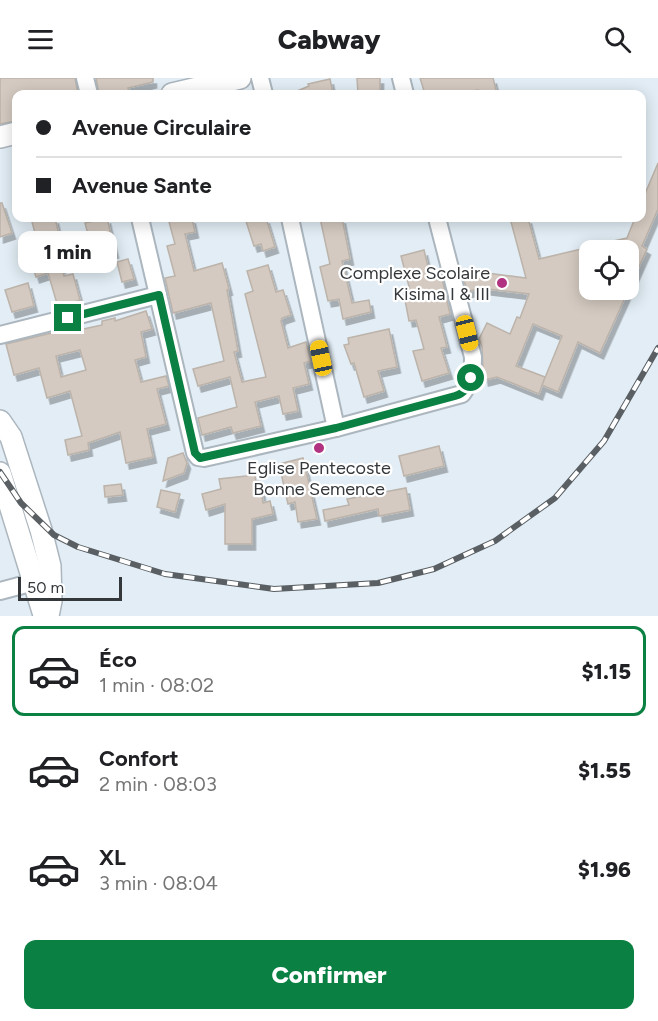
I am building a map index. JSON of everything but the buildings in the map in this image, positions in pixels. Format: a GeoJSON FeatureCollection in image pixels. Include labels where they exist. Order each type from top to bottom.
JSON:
{"type":"FeatureCollection","features":[{"type":"Feature","properties":{"kind":"street"},"geometry":{"type":"LineString","coordinates":[[184,90],[210,81],[240,78]]}},
{"type":"Feature","properties":{"kind":"street"},"geometry":{"type":"LineString","coordinates":[[141,222],[195,453],[200,458],[336,428],[462,394],[471,378],[472,357],[438,222]]}},
{"type":"Feature","properties":{"kind":"street"},"geometry":{"type":"LineString","coordinates":[[291,222],[336,428]]}},
{"type":"Feature","properties":{"kind":"street"},"geometry":{"type":"LineString","coordinates":[[0,335],[159,295]]}},
{"type":"Feature","properties":{"kind":"street"},"geometry":{"type":"LineString","coordinates":[[0,421],[11,436],[50,566],[51,601],[46,616]]}},
{"type":"Feature","properties":{"kind":"street"},"geometry":{"type":"LineString","coordinates":[[0,473],[46,616]]}},
{"type":"Feature","properties":{"kind":"street"},"geometry":{"type":"LineString","coordinates":[[0,591],[34,582]]}},
{"type":"Feature","properties":{"kind":"railway"},"geometry":{"type":"LineString","coordinates":[[0,472],[21,503],[54,535],[78,547],[165,574],[274,589],[378,583],[434,569],[495,541],[555,498],[604,441],[658,348]]}},
{"type":"Feature","properties":{"kind":"place","name":"Complexe Scolaire Kisima I & III"},"geometry":{"type":"Point","coordinates":[502,283]}},
{"type":"Feature","properties":{"kind":"place","name":"Eglise Pentecoste Bonne Semence"},"geometry":{"type":"Point","coordinates":[319,448]}},
{"type":"Feature","properties":{"kind":"route"},"geometry":{"type":"LineString","coordinates":[[68,318],[159,295],[195,453],[200,458],[336,428],[462,394],[471,378]]}}]}
